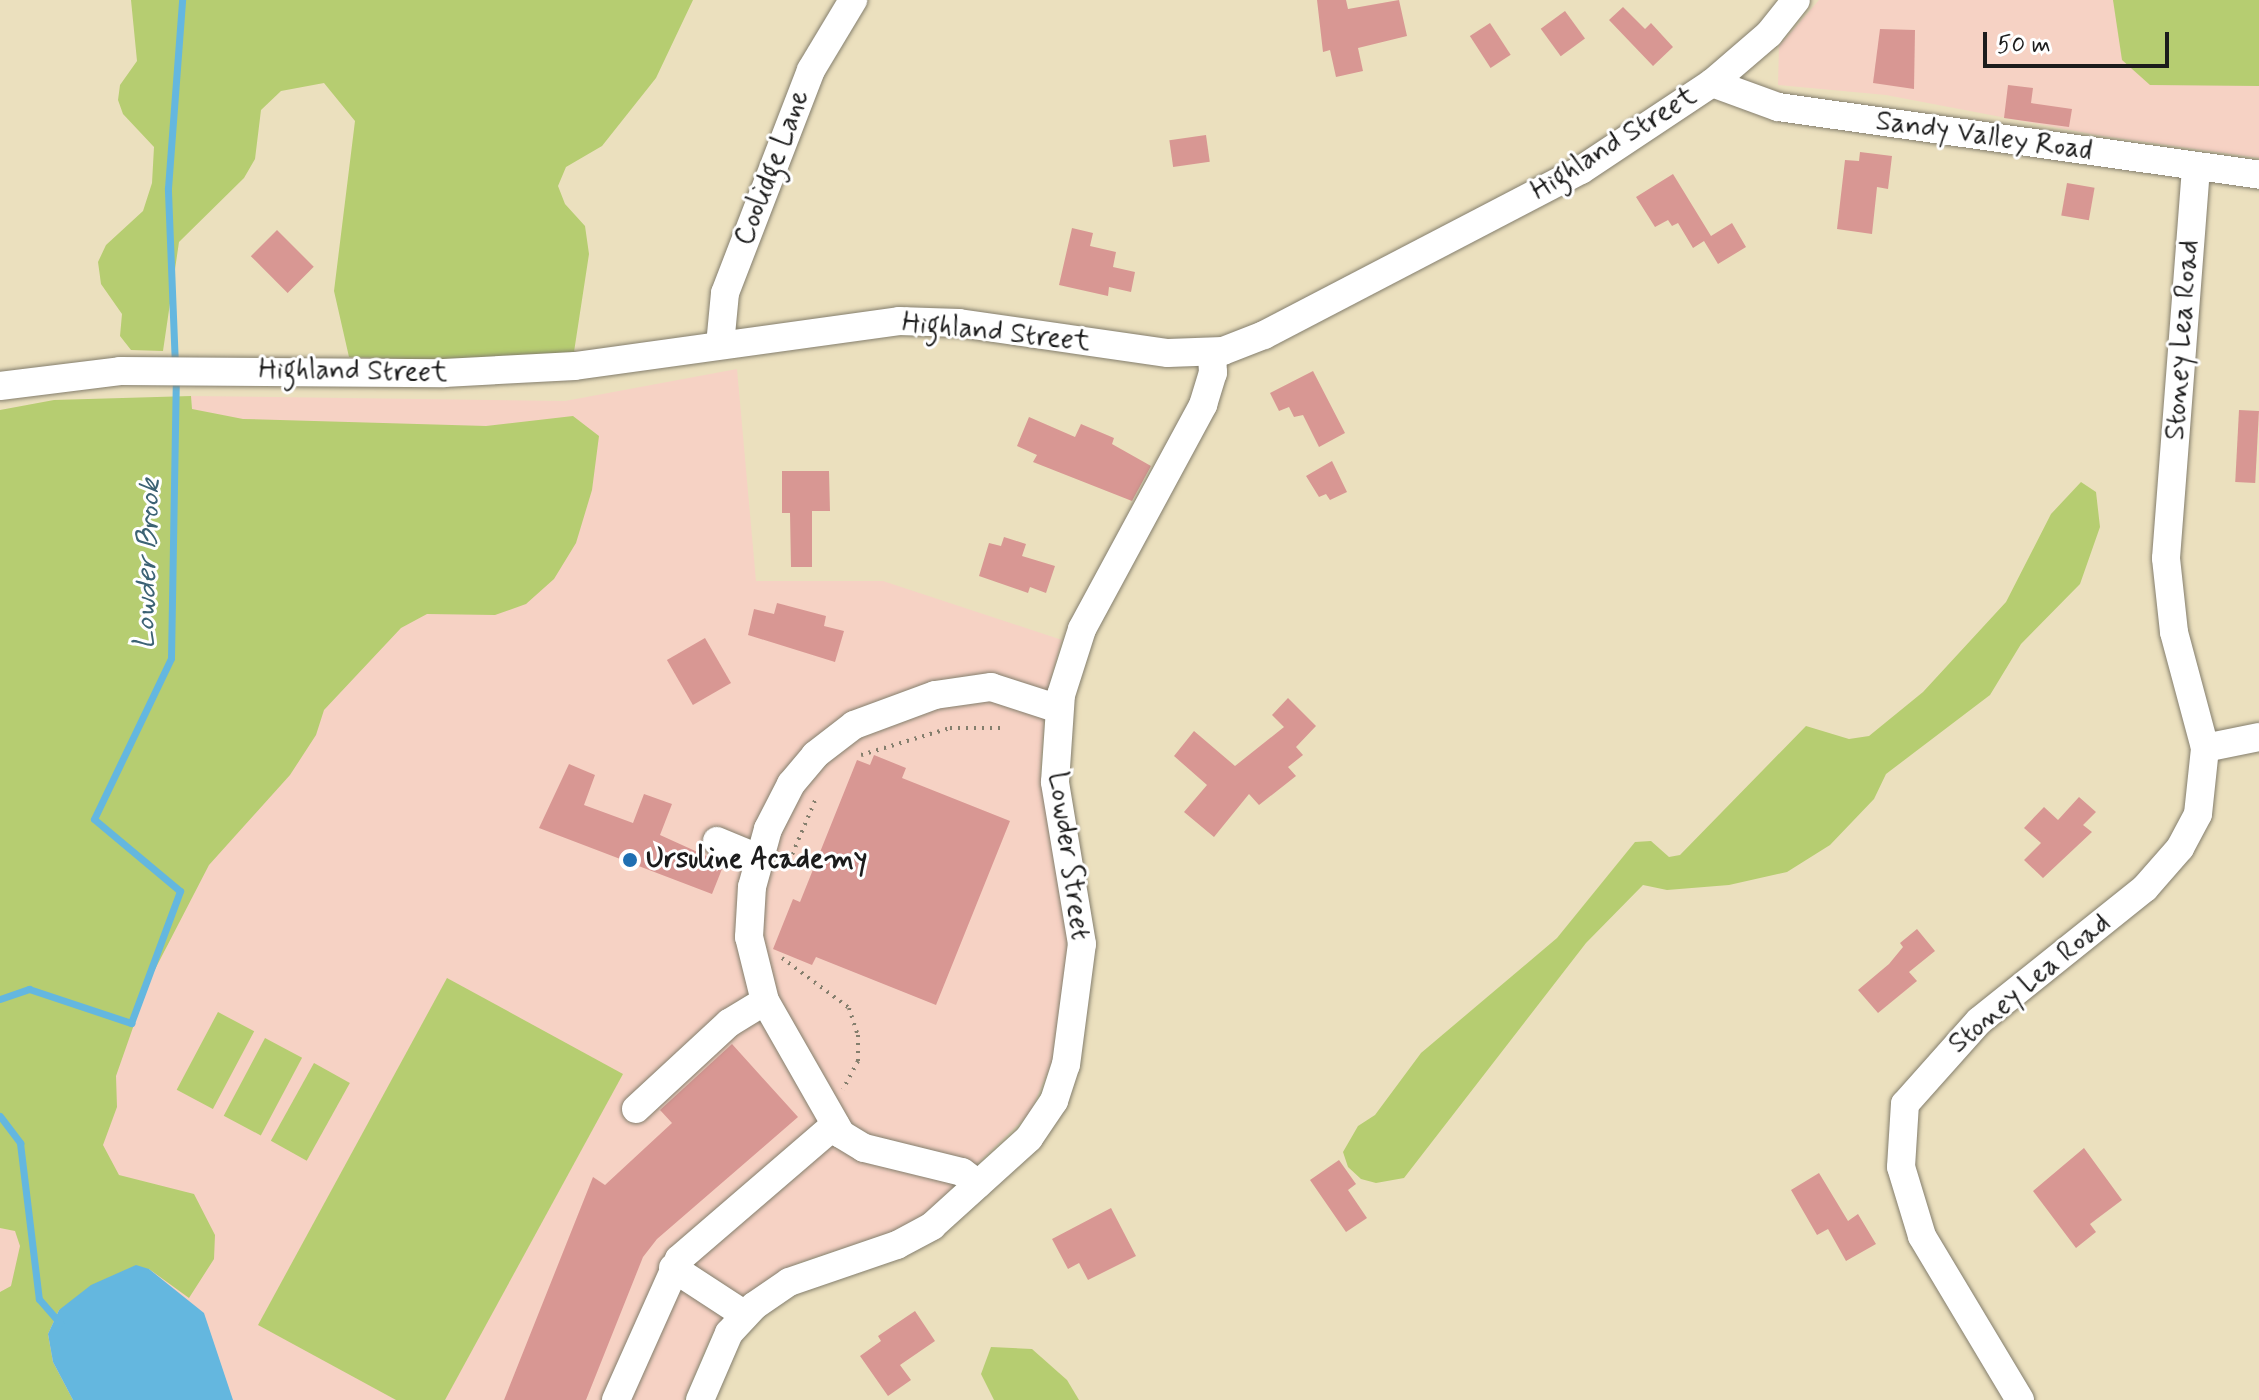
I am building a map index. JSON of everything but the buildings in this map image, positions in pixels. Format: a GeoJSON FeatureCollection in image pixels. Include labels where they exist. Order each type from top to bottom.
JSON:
{"type":"FeatureCollection","features":[{"type":"Feature","properties":{"kind":"street","name":"Coolidge Lane"},"geometry":{"type":"LineString","coordinates":[[720,345],[721,307],[736,263],[811,70],[853,0]]}},
{"type":"Feature","properties":{"kind":"street","name":"Highland Street"},"geometry":{"type":"LineString","coordinates":[[0,386],[156,370],[466,373],[599,364],[847,326],[920,321],[1168,353],[1212,354],[1264,335],[1581,170],[1712,83],[1769,34],[1796,0]]}},
{"type":"Feature","properties":{"kind":"street","name":"Sandy Valley Road"},"geometry":{"type":"LineString","coordinates":[[1712,83],[1778,107],[2259,175]]}},
{"type":"Feature","properties":{"kind":"street","name":"Stoney Lea Road"},"geometry":{"type":"LineString","coordinates":[[2020,1400],[1922,1236],[1901,1167],[1905,1104],[1979,1021],[2080,944],[2145,888],[2180,848],[2198,814],[2205,748],[2174,632],[2166,558],[2196,168]]}},
{"type":"Feature","properties":{"kind":"street","name":"Lowder Street"},"geometry":{"type":"LineString","coordinates":[[700,1400],[724,1343],[745,1315],[789,1282],[914,1237],[1029,1138],[1054,1101],[1078,995],[1081,928],[1055,782],[1059,709],[1082,629],[1157,497],[1208,394],[1212,354]]}},
{"type":"Feature","properties":{"kind":"street"},"geometry":{"type":"LineString","coordinates":[[978,1184],[955,1169],[855,1145],[835,1125],[765,1001],[748,922],[758,858],[798,774],[837,735],[862,721],[935,695],[991,687],[1059,709]]}},
{"type":"Feature","properties":{"kind":"street"},"geometry":{"type":"LineString","coordinates":[[2205,748],[2259,737]]}},
{"type":"Feature","properties":{"kind":"street"},"geometry":{"type":"LineString","coordinates":[[717,841],[758,858]]}},
{"type":"Feature","properties":{"kind":"street"},"geometry":{"type":"LineString","coordinates":[[636,1109],[729,1023],[765,1001]]}},
{"type":"Feature","properties":{"kind":"street"},"geometry":{"type":"LineString","coordinates":[[616,1400],[673,1268],[696,1241],[835,1125]]}},
{"type":"Feature","properties":{"kind":"street"},"geometry":{"type":"LineString","coordinates":[[673,1268],[745,1315]]}},
{"type":"Feature","properties":{"kind":"path"},"geometry":{"type":"LineString","coordinates":[[848,759],[950,728],[1003,728]]}},
{"type":"Feature","properties":{"kind":"path"},"geometry":{"type":"LineString","coordinates":[[779,881],[805,835],[820,790]]}},
{"type":"Feature","properties":{"kind":"path"},"geometry":{"type":"LineString","coordinates":[[771,951],[849,1008],[858,1035],[858,1061],[838,1095]]}},
{"type":"Feature","properties":{"kind":"shaded area"},"geometry":{"type":"Polygon","coordinates":[[[1819,0],[2259,0],[2259,158],[2096,135],[1886,95],[1778,85],[1779,46],[1819,0]]]}},
{"type":"Feature","properties":{"kind":"shaded area","name":"Ursuline Academy"},"geometry":{"type":"Polygon","coordinates":[[[737,369],[756,581],[883,581],[1062,640],[1047,692],[1040,772],[1068,944],[1052,1062],[1030,1113],[924,1215],[892,1232],[798,1263],[745,1295],[711,1336],[684,1400],[39,1400],[0,1324],[0,1071],[228,818],[191,396],[565,401],[737,369]]]}},
{"type":"Feature","properties":{"kind":"green space"},"geometry":{"type":"Polygon","coordinates":[[[131,0],[693,0],[656,78],[602,146],[566,167],[558,186],[565,204],[585,226],[589,254],[574,352],[468,361],[349,357],[334,291],[355,121],[324,83],[281,91],[261,110],[255,159],[244,178],[179,242],[163,351],[131,350],[120,336],[122,314],[101,284],[98,262],[106,245],[143,211],[152,183],[154,147],[123,114],[118,100],[120,85],[137,61],[131,0]]]}},
{"type":"Feature","properties":{"kind":"green space"},"geometry":{"type":"Polygon","coordinates":[[[2113,0],[2259,0],[2259,86],[2150,85],[2122,60],[2113,0]]]}},
{"type":"Feature","properties":{"kind":"green space"},"geometry":{"type":"Polygon","coordinates":[[[191,396],[192,409],[243,419],[486,426],[573,416],[599,436],[592,490],[576,543],[554,579],[526,604],[495,615],[427,614],[401,628],[324,710],[316,735],[290,775],[209,865],[150,979],[116,1076],[117,1107],[103,1145],[119,1175],[194,1194],[215,1235],[214,1259],[189,1298],[149,1269],[59,1310],[48,1334],[53,1362],[73,1400],[0,1400],[0,1292],[11,1286],[20,1246],[15,1231],[0,1228],[0,410],[54,400],[191,396]]]}},
{"type":"Feature","properties":{"kind":"green space"},"geometry":{"type":"Polygon","coordinates":[[[2081,482],[2096,492],[2100,527],[2080,584],[2021,644],[1990,695],[1886,774],[1874,799],[1830,845],[1787,872],[1729,885],[1667,890],[1643,885],[1586,943],[1404,1178],[1376,1183],[1361,1179],[1348,1167],[1343,1152],[1358,1126],[1375,1115],[1421,1053],[1557,938],[1635,842],[1651,841],[1669,857],[1680,855],[1806,726],[1849,739],[1869,736],[1923,692],[2006,602],[2051,514],[2081,482]]]}},
{"type":"Feature","properties":{"kind":"green space"},"geometry":{"type":"Polygon","coordinates":[[[447,978],[623,1074],[445,1400],[396,1400],[258,1325],[447,978]]]}},
{"type":"Feature","properties":{"kind":"green space"},"geometry":{"type":"Polygon","coordinates":[[[218,1012],[254,1031],[213,1109],[177,1090],[218,1012]]]}},
{"type":"Feature","properties":{"kind":"green space"},"geometry":{"type":"Polygon","coordinates":[[[265,1038],[302,1058],[261,1135],[224,1116],[265,1038]]]}},
{"type":"Feature","properties":{"kind":"green space"},"geometry":{"type":"Polygon","coordinates":[[[314,1063],[350,1083],[307,1161],[271,1141],[314,1063]]]}},
{"type":"Feature","properties":{"kind":"green space"},"geometry":{"type":"Polygon","coordinates":[[[991,1347],[1032,1349],[1067,1380],[1079,1400],[994,1400],[981,1374],[991,1347]]]}},
{"type":"Feature","properties":{"kind":"water"},"geometry":{"type":"Polygon","coordinates":[[[136,1265],[149,1269],[204,1313],[233,1400],[73,1400],[53,1362],[48,1334],[59,1310],[91,1285],[136,1265]]]}},
{"type":"Feature","properties":{"kind":"waterway","name":"Lowder Brook"},"geometry":{"type":"LineString","coordinates":[[175,366],[168,188],[182,0]]}},
{"type":"Feature","properties":{"kind":"waterway","name":"Lowder Brook"},"geometry":{"type":"LineString","coordinates":[[0,999],[29,989],[131,1023],[180,891],[94,819],[171,658],[176,378]]}},
{"type":"Feature","properties":{"kind":"waterway","name":"Lowder Brook"},"geometry":{"type":"LineString","coordinates":[[0,1116],[20,1143],[39,1299],[60,1323]]}},
{"type":"Feature","properties":{"kind":"place","name":"Ursuline Academy"},"geometry":{"type":"Point","coordinates":[630,860]}}]}
